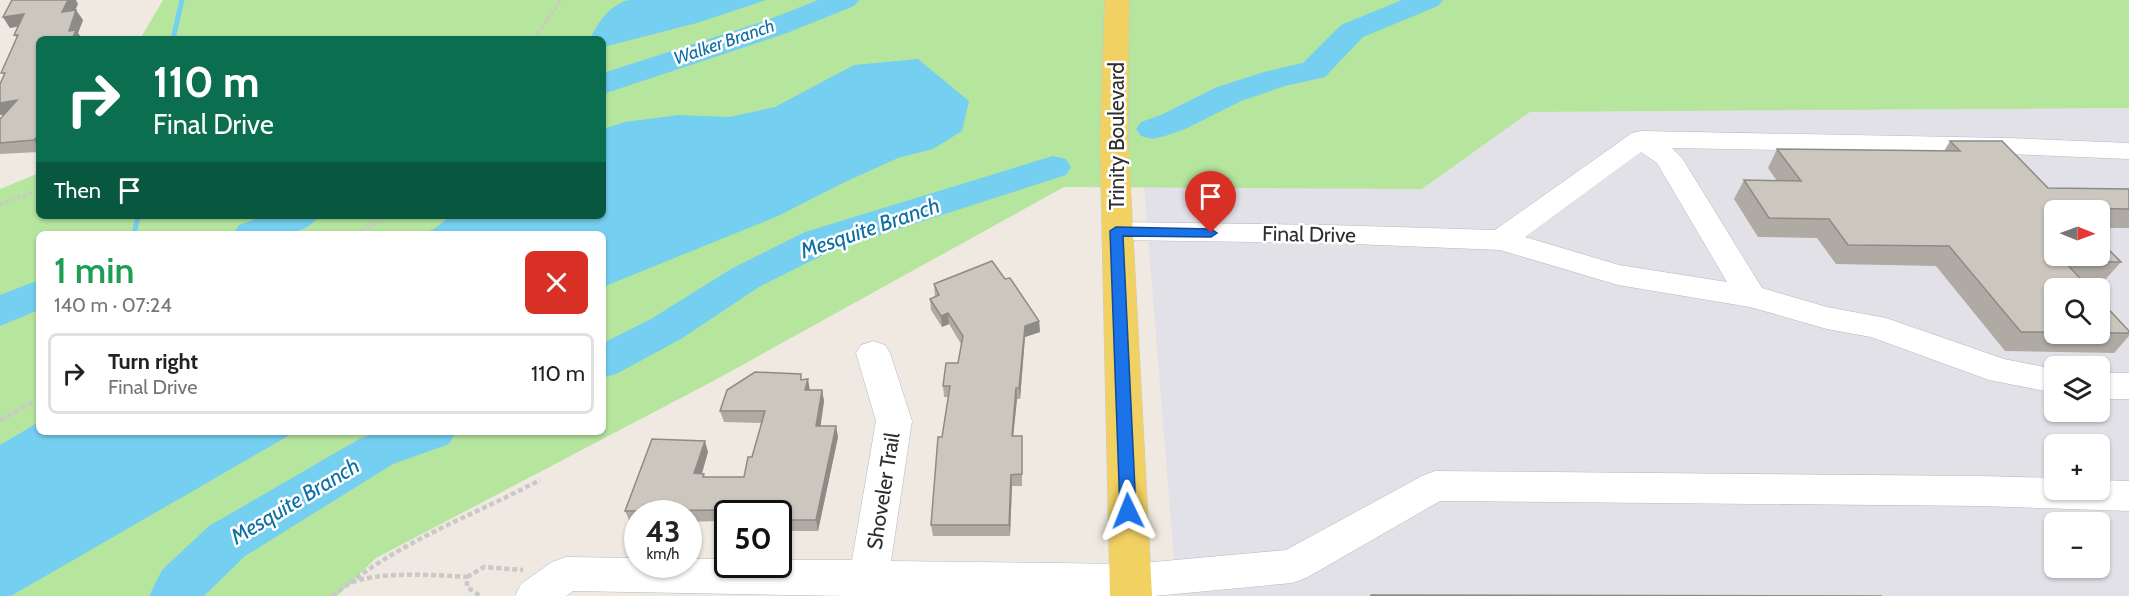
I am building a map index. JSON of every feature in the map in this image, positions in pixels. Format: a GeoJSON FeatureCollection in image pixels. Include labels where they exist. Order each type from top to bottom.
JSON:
{"type":"FeatureCollection","features":[{"type":"Feature","properties":{"kind":"main road","name":"Trinity Boulevard"},"geometry":{"type":"LineString","coordinates":[[1117,0],[1114,140],[1116,231],[1131,588]]}},
{"type":"Feature","properties":{"kind":"street"},"geometry":{"type":"LineString","coordinates":[[1641,139],[1668,158],[1751,296]]}},
{"type":"Feature","properties":{"kind":"street"},"geometry":{"type":"LineString","coordinates":[[1501,240],[1641,139],[1749,143],[1918,143],[2129,151]]}},
{"type":"Feature","properties":{"kind":"street","name":"Final Drive"},"geometry":{"type":"LineString","coordinates":[[1116,231],[1329,234],[1501,240],[1618,275],[1751,296],[1827,318],[1875,326],[2001,371],[2044,379]]}},
{"type":"Feature","properties":{"kind":"street","name":"Shoveler Trail"},"geometry":{"type":"LineString","coordinates":[[868,587],[894,421],[873,353]]}},
{"type":"Feature","properties":{"kind":"street"},"geometry":{"type":"LineString","coordinates":[[2110,386],[2129,386]]}},
{"type":"Feature","properties":{"kind":"street"},"geometry":{"type":"LineString","coordinates":[[550,585],[1131,588],[1292,566],[1435,486],[1982,492],[2129,496]]}},
{"type":"Feature","properties":{"kind":"path"},"geometry":{"type":"LineString","coordinates":[[536,36],[561,0]]}},
{"type":"Feature","properties":{"kind":"path"},"geometry":{"type":"LineString","coordinates":[[0,204],[36,191]]}},
{"type":"Feature","properties":{"kind":"path"},"geometry":{"type":"LineString","coordinates":[[361,231],[383,219]]}},
{"type":"Feature","properties":{"kind":"path"},"geometry":{"type":"LineString","coordinates":[[0,420],[36,401]]}},
{"type":"Feature","properties":{"kind":"path"},"geometry":{"type":"LineString","coordinates":[[332,596],[368,569],[441,527],[473,511],[499,502],[540,480]]}},
{"type":"Feature","properties":{"kind":"path"},"geometry":{"type":"LineString","coordinates":[[350,583],[365,578],[431,575],[467,577],[477,569],[489,566],[550,585]]}},
{"type":"Feature","properties":{"kind":"path"},"geometry":{"type":"LineString","coordinates":[[467,577],[467,587],[478,595]]}},
{"type":"Feature","properties":{"kind":"shaded area"},"geometry":{"type":"Polygon","coordinates":[[[2129,108],[2129,596],[1177,596],[1144,187],[1422,189],[1530,112],[2129,108]]]}},
{"type":"Feature","properties":{"kind":"green space"},"geometry":{"type":"Polygon","coordinates":[[[163,0],[2129,0],[2129,108],[1530,112],[1422,189],[1064,187],[715,380],[376,558],[337,596],[0,596],[0,189],[36,174],[36,219],[606,219],[606,36],[142,36],[163,0]]]}},
{"type":"Feature","properties":{"kind":"water"},"geometry":{"type":"Polygon","coordinates":[[[629,0],[766,0],[697,23],[606,46],[606,36],[592,36],[610,10],[629,0]]]}},
{"type":"Feature","properties":{"kind":"water"},"geometry":{"type":"Polygon","coordinates":[[[918,59],[969,101],[962,131],[933,149],[898,158],[778,216],[606,286],[606,231],[429,231],[447,219],[606,219],[606,128],[625,122],[679,115],[729,117],[775,107],[854,65],[918,59]]]}},
{"type":"Feature","properties":{"kind":"water"},"geometry":{"type":"Polygon","coordinates":[[[36,424],[36,435],[290,435],[11,596],[0,596],[0,445],[36,424]]]}},
{"type":"Feature","properties":{"kind":"building"},"geometry":{"type":"Polygon","coordinates":[[[12,0],[68,0],[62,12],[76,10],[69,31],[76,30],[73,36],[36,36],[36,138],[34,140],[0,143],[0,119],[17,100],[0,103],[0,84],[5,73],[1,73],[18,35],[14,35],[24,14],[3,17],[12,0]]]}},
{"type":"Feature","properties":{"kind":"building"},"geometry":{"type":"Polygon","coordinates":[[[1950,141],[2002,141],[2048,188],[2129,189],[2129,209],[2110,209],[2110,200],[2044,200],[2044,266],[2069,266],[2080,278],[2044,278],[2044,332],[2021,332],[1949,246],[1848,245],[1829,219],[1769,218],[1744,180],[1801,181],[1777,149],[1960,151],[1950,141]]]}},
{"type":"Feature","properties":{"kind":"building"},"geometry":{"type":"Polygon","coordinates":[[[2110,251],[2121,262],[2110,262],[2110,251]]]}},
{"type":"Feature","properties":{"kind":"building"},"geometry":{"type":"Polygon","coordinates":[[[992,261],[1005,279],[1010,278],[1039,321],[1025,326],[1019,388],[1016,388],[1012,436],[1022,436],[1022,474],[1011,475],[1009,525],[931,525],[938,437],[942,437],[950,386],[943,386],[946,363],[958,363],[963,336],[948,313],[941,316],[930,299],[939,295],[934,284],[992,261]]]}},
{"type":"Feature","properties":{"kind":"building"},"geometry":{"type":"Polygon","coordinates":[[[2110,311],[2129,331],[2129,333],[2110,333],[2110,311]]]}},
{"type":"Feature","properties":{"kind":"building"},"geometry":{"type":"Polygon","coordinates":[[[755,372],[801,374],[801,380],[808,379],[805,390],[822,390],[816,426],[836,426],[816,520],[792,520],[792,500],[714,500],[714,510],[702,510],[702,500],[629,500],[652,439],[705,441],[694,473],[704,474],[703,477],[744,477],[748,457],[752,457],[765,411],[720,411],[727,390],[755,372]]]}},
{"type":"Feature","properties":{"kind":"building"},"geometry":{"type":"Polygon","coordinates":[[[1371,595],[1882,596],[1371,596],[1371,595]]]}},
{"type":"Feature","properties":{"kind":"waterway"},"geometry":{"type":"LineString","coordinates":[[174,36],[182,0]]}},
{"type":"Feature","properties":{"kind":"waterway","name":"Walker Branch"},"geometry":{"type":"LineString","coordinates":[[606,83],[776,27],[844,0]]}},
{"type":"Feature","properties":{"kind":"waterway","name":"Mesquite Branch"},"geometry":{"type":"LineString","coordinates":[[1153,129],[1173,122],[1229,94],[1275,79],[1314,70],[1352,31],[1428,0]]}},
{"type":"Feature","properties":{"kind":"waterway","name":"Mesquite Branch"},"geometry":{"type":"LineString","coordinates":[[606,360],[666,329],[745,278],[819,241],[1053,167]]}},
{"type":"Feature","properties":{"kind":"waterway"},"geometry":{"type":"LineString","coordinates":[[135,231],[137,219]]}},
{"type":"Feature","properties":{"kind":"waterway","name":"Walker Branch"},"geometry":{"type":"LineString","coordinates":[[260,231],[292,219]]}},
{"type":"Feature","properties":{"kind":"waterway","name":"Walker Branch"},"geometry":{"type":"LineString","coordinates":[[0,312],[36,295]]}},
{"type":"Feature","properties":{"kind":"waterway","name":"Mesquite Branch"},"geometry":{"type":"LineString","coordinates":[[175,596],[180,586],[227,541],[377,451],[424,435]]}},
{"type":"Feature","properties":{"kind":"route"},"geometry":{"type":"LineString","coordinates":[[1128,511],[1116,231],[1211,233]]}}]}
